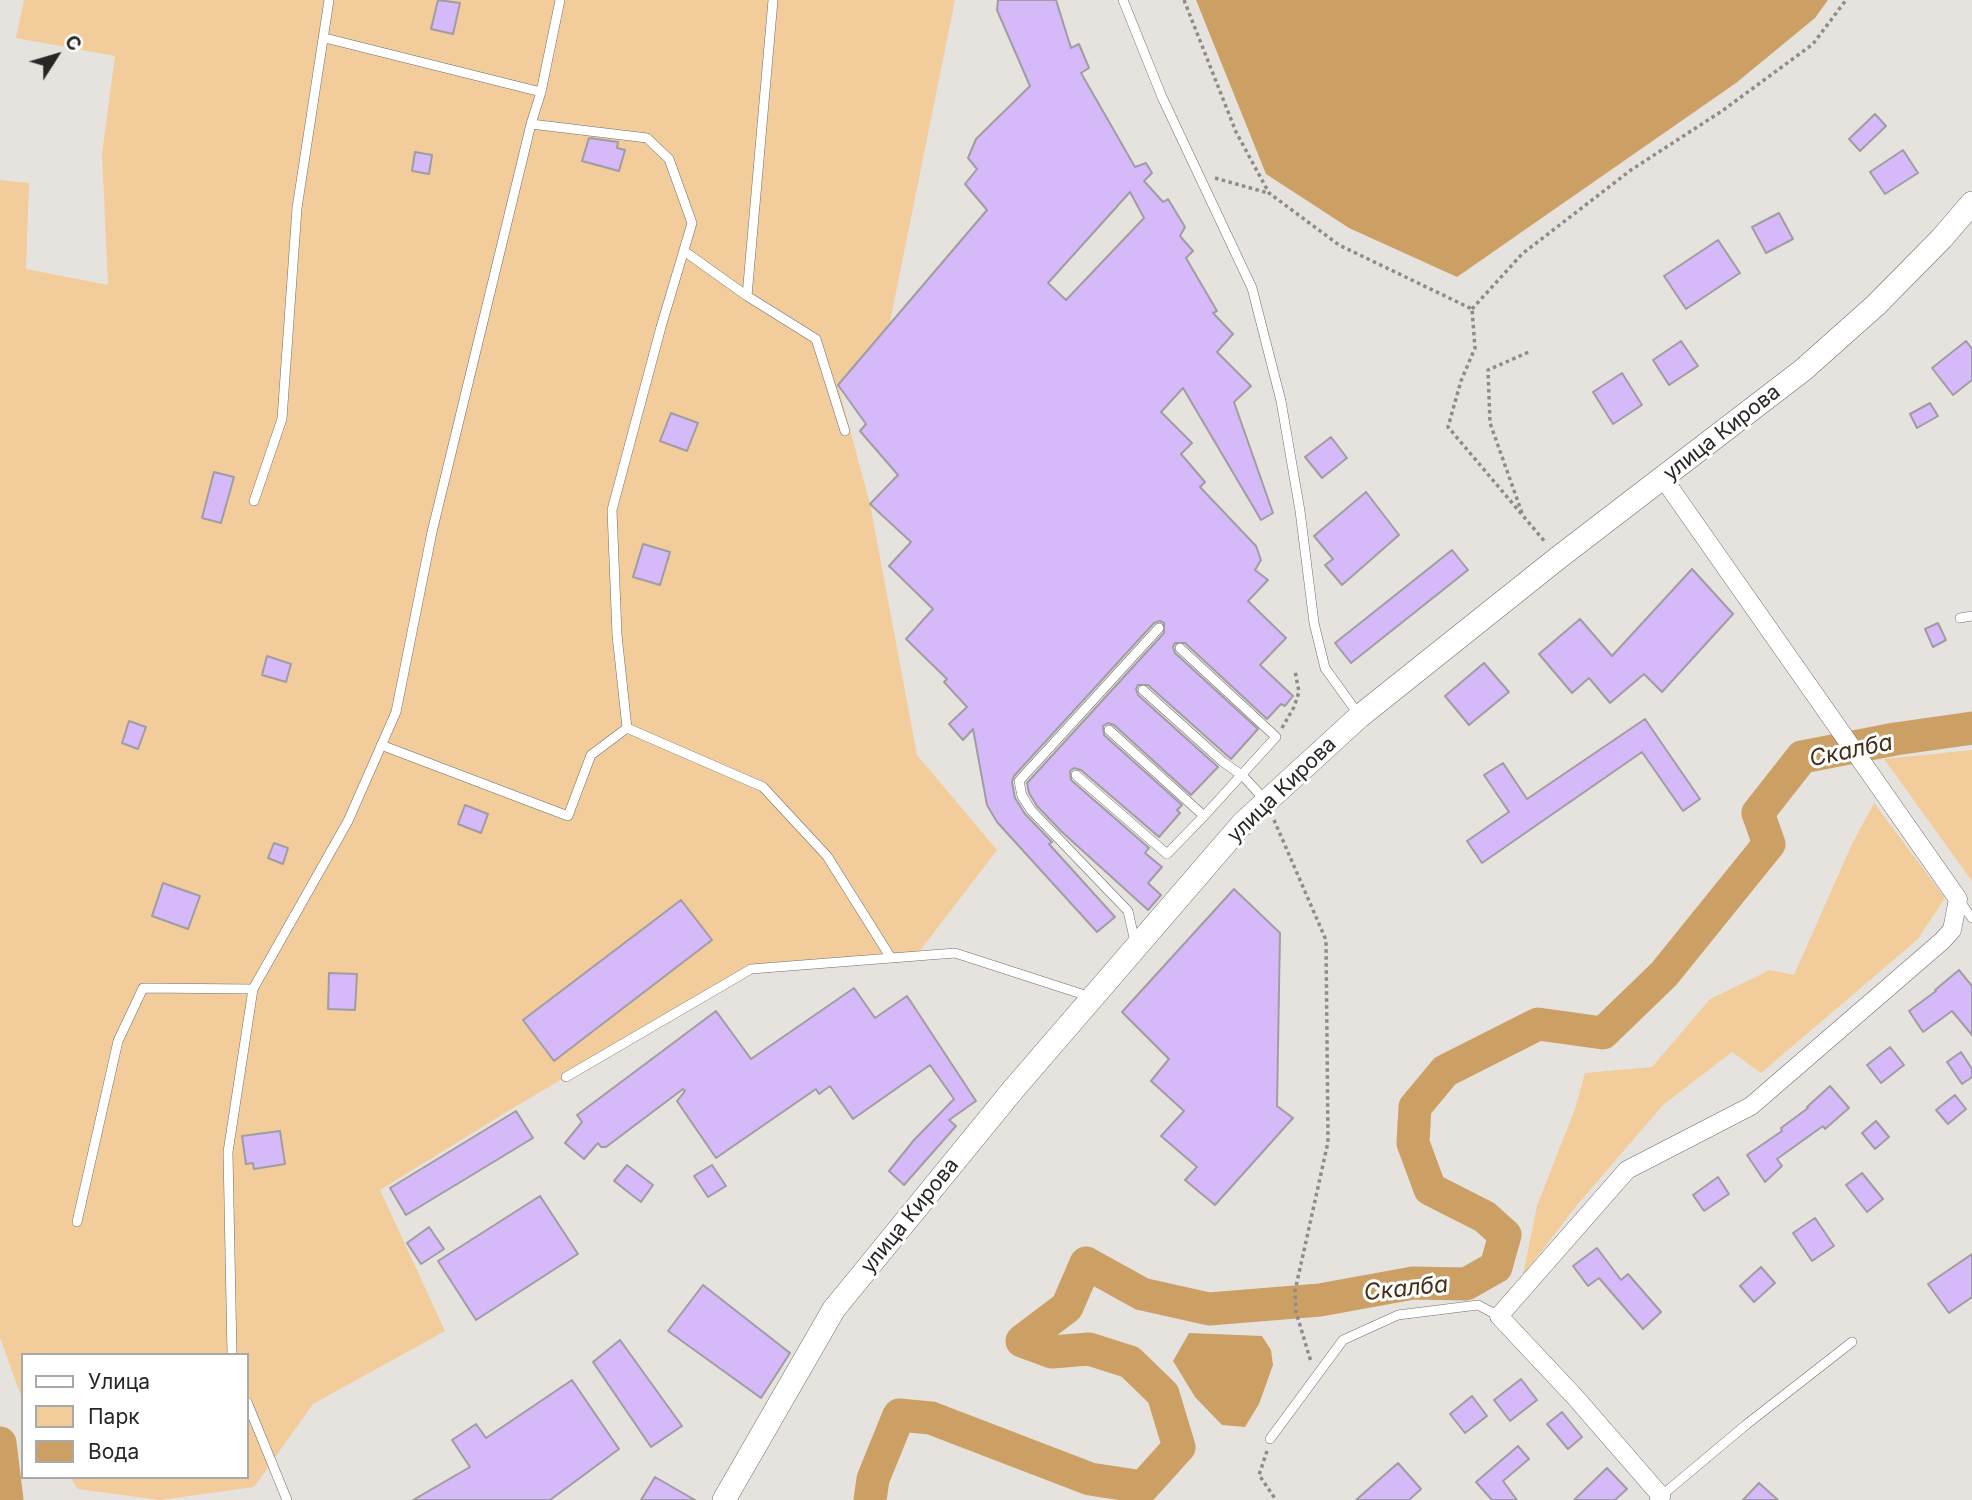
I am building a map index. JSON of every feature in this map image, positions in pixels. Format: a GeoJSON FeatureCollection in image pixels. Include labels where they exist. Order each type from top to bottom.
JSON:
{"type":"FeatureCollection","features":[{"type":"Feature","properties":{"kind":"street","name":"улица Кирова"},"geometry":{"type":"LineString","coordinates":[[724,1500],[834,1309],[1012,1091],[1243,823],[1360,716],[1558,558],[1804,370],[1876,305],[1942,238],[1972,203]]}},
{"type":"Feature","properties":{"kind":"street"},"geometry":{"type":"LineString","coordinates":[[1660,1498],[1575,1397],[1499,1316],[1627,1170],[1752,1106],[1942,941],[1952,930],[1958,899],[1663,478]]}},
{"type":"Feature","properties":{"kind":"lane"},"geometry":{"type":"LineString","coordinates":[[254,501],[282,419],[297,208],[329,0]]}},
{"type":"Feature","properties":{"kind":"lane"},"geometry":{"type":"LineString","coordinates":[[232,1353],[228,1152],[253,989],[348,821],[396,712],[432,532],[541,92],[560,0]]}},
{"type":"Feature","properties":{"kind":"lane"},"geometry":{"type":"LineString","coordinates":[[747,296],[773,0]]}},
{"type":"Feature","properties":{"kind":"lane"},"geometry":{"type":"LineString","coordinates":[[1123,0],[1162,97],[1252,288],[1281,401],[1300,511],[1314,623],[1325,668],[1360,716]]}},
{"type":"Feature","properties":{"kind":"lane"},"geometry":{"type":"LineString","coordinates":[[325,38],[541,92]]}},
{"type":"Feature","properties":{"kind":"lane"},"geometry":{"type":"LineString","coordinates":[[531,124],[647,138],[669,159],[692,223],[657,340],[612,510],[617,635],[627,728]]}},
{"type":"Feature","properties":{"kind":"lane"},"geometry":{"type":"LineString","coordinates":[[684,251],[747,296],[816,339],[845,431]]}},
{"type":"Feature","properties":{"kind":"lane"},"geometry":{"type":"LineString","coordinates":[[1960,618],[1972,616]]}},
{"type":"Feature","properties":{"kind":"lane"},"geometry":{"type":"LineString","coordinates":[[1136,947],[1128,911],[1031,810],[1022,796],[1019,781],[1158,628]]}},
{"type":"Feature","properties":{"kind":"lane"},"geometry":{"type":"LineString","coordinates":[[1076,775],[1167,854],[1243,776],[1276,737],[1180,648]]}},
{"type":"Feature","properties":{"kind":"lane"},"geometry":{"type":"LineString","coordinates":[[1143,690],[1223,762],[1243,776],[1266,802]]}},
{"type":"Feature","properties":{"kind":"lane"},"geometry":{"type":"LineString","coordinates":[[382,745],[568,816],[591,755],[627,728]]}},
{"type":"Feature","properties":{"kind":"lane"},"geometry":{"type":"LineString","coordinates":[[627,728],[764,787],[827,856],[891,958]]}},
{"type":"Feature","properties":{"kind":"lane"},"geometry":{"type":"LineString","coordinates":[[1108,730],[1204,816]]}},
{"type":"Feature","properties":{"kind":"lane"},"geometry":{"type":"LineString","coordinates":[[1958,899],[1972,918]]}},
{"type":"Feature","properties":{"kind":"lane"},"geometry":{"type":"LineString","coordinates":[[566,1077],[751,969],[955,953],[1092,998]]}},
{"type":"Feature","properties":{"kind":"lane"},"geometry":{"type":"LineString","coordinates":[[77,1222],[118,1041],[143,988],[253,989]]}},
{"type":"Feature","properties":{"kind":"lane"},"geometry":{"type":"LineString","coordinates":[[1270,1439],[1343,1340],[1398,1315],[1478,1305],[1499,1316]]}},
{"type":"Feature","properties":{"kind":"lane"},"geometry":{"type":"LineString","coordinates":[[1660,1498],[1747,1424],[1852,1342]]}},
{"type":"Feature","properties":{"kind":"lane"},"geometry":{"type":"LineString","coordinates":[[248,1404],[287,1500]]}},
{"type":"Feature","properties":{"kind":"path"},"geometry":{"type":"LineString","coordinates":[[1184,0],[1236,132],[1269,193],[1339,246],[1472,309]]}},
{"type":"Feature","properties":{"kind":"path"},"geometry":{"type":"LineString","coordinates":[[1558,558],[1448,427],[1461,381],[1475,348],[1472,309],[1522,254],[1631,170],[1722,111],[1813,44],[1846,0]]}},
{"type":"Feature","properties":{"kind":"path"},"geometry":{"type":"LineString","coordinates":[[1197,172],[1237,186],[1269,193]]}},
{"type":"Feature","properties":{"kind":"path"},"geometry":{"type":"LineString","coordinates":[[1522,515],[1490,423],[1488,370],[1531,351]]}},
{"type":"Feature","properties":{"kind":"path"},"geometry":{"type":"LineString","coordinates":[[1276,737],[1294,707],[1299,692],[1295,671]]}},
{"type":"Feature","properties":{"kind":"path"},"geometry":{"type":"LineString","coordinates":[[1266,802],[1326,940],[1328,1142],[1295,1290],[1296,1312],[1315,1375]]}},
{"type":"Feature","properties":{"kind":"path"},"geometry":{"type":"LineString","coordinates":[[1270,1439],[1259,1475],[1276,1500]]}},
{"type":"Feature","properties":{"kind":"green space"},"geometry":{"type":"Polygon","coordinates":[[[24,0],[955,0],[890,322],[838,385],[870,504],[917,755],[997,850],[919,952],[750,969],[513,1108],[380,1190],[445,1331],[313,1404],[254,1487],[160,1500],[78,1489],[71,1479],[248,1479],[248,1353],[21,1353],[21,1396],[0,1338],[0,180],[29,183],[26,269],[108,285],[102,154],[115,56],[16,38],[24,0]]]}},
{"type":"Feature","properties":{"kind":"green space"},"geometry":{"type":"Polygon","coordinates":[[[1972,750],[1972,881],[1884,759],[1972,750]]]}},
{"type":"Feature","properties":{"kind":"green space"},"geometry":{"type":"Polygon","coordinates":[[[1874,803],[1945,898],[1918,939],[1761,1073],[1732,1052],[1663,1105],[1577,1205],[1523,1275],[1537,1206],[1575,1109],[1585,1073],[1652,1067],[1710,999],[1770,970],[1794,975],[1852,844],[1874,803]]]}},
{"type":"Feature","properties":{"kind":"water"},"geometry":{"type":"Polygon","coordinates":[[[1196,0],[1828,0],[1815,18],[1736,83],[1457,277],[1349,228],[1266,174],[1196,0]]]}},
{"type":"Feature","properties":{"kind":"water"},"geometry":{"type":"Polygon","coordinates":[[[1189,1333],[1262,1336],[1271,1350],[1273,1365],[1259,1404],[1245,1427],[1222,1425],[1195,1397],[1173,1361],[1189,1333]]]}},
{"type":"Feature","properties":{"kind":"building"},"geometry":{"type":"Polygon","coordinates":[[[438,0],[460,3],[453,34],[431,29],[438,0]]]}},
{"type":"Feature","properties":{"kind":"building"},"geometry":{"type":"Polygon","coordinates":[[[998,0],[1056,0],[1071,48],[1079,44],[1089,68],[1081,73],[1135,167],[1146,163],[1152,173],[1144,181],[1163,202],[1168,199],[1185,227],[1180,236],[1193,251],[1186,258],[1217,311],[1213,313],[1233,334],[1217,352],[1251,386],[1234,402],[1273,513],[1261,520],[1183,388],[1161,412],[1192,443],[1181,454],[1205,482],[1200,487],[1256,546],[1261,560],[1255,570],[1268,580],[1248,601],[1286,638],[1260,665],[1293,696],[1285,706],[1281,704],[1267,719],[1185,643],[1175,643],[1175,653],[1258,729],[1231,759],[1148,685],[1138,685],[1138,695],[1218,767],[1191,795],[1114,725],[1108,723],[1103,726],[1104,735],[1182,805],[1177,810],[1180,813],[1159,837],[1081,770],[1074,768],[1070,771],[1071,780],[1149,848],[1145,853],[1162,867],[1148,883],[1161,895],[1148,910],[1037,806],[1029,793],[1027,783],[1164,633],[1164,623],[1154,623],[1014,776],[1012,782],[1015,798],[1025,814],[1115,917],[1097,932],[997,822],[987,805],[973,729],[963,740],[949,724],[967,707],[944,682],[947,679],[906,639],[933,609],[889,566],[911,542],[870,504],[898,475],[860,431],[866,424],[838,385],[987,210],[965,184],[977,169],[968,158],[976,139],[1030,86],[997,10],[998,0]],[[1130,192],[1048,283],[1066,300],[1144,218],[1130,192]]]}},
{"type":"Feature","properties":{"kind":"building"},"geometry":{"type":"Polygon","coordinates":[[[1875,114],[1886,126],[1860,151],[1849,139],[1875,114]]]}},
{"type":"Feature","properties":{"kind":"building"},"geometry":{"type":"Polygon","coordinates":[[[589,138],[618,142],[617,148],[625,150],[619,171],[582,161],[589,138]]]}},
{"type":"Feature","properties":{"kind":"building"},"geometry":{"type":"Polygon","coordinates":[[[1903,150],[1918,173],[1885,194],[1870,172],[1903,150]]]}},
{"type":"Feature","properties":{"kind":"building"},"geometry":{"type":"Polygon","coordinates":[[[415,152],[432,155],[429,174],[412,171],[415,152]]]}},
{"type":"Feature","properties":{"kind":"building"},"geometry":{"type":"Polygon","coordinates":[[[1779,213],[1793,239],[1766,253],[1752,227],[1779,213]]]}},
{"type":"Feature","properties":{"kind":"building"},"geometry":{"type":"Polygon","coordinates":[[[1718,240],[1740,273],[1686,309],[1664,276],[1718,240]]]}},
{"type":"Feature","properties":{"kind":"building"},"geometry":{"type":"Polygon","coordinates":[[[1681,341],[1698,366],[1669,385],[1653,360],[1681,341]]]}},
{"type":"Feature","properties":{"kind":"building"},"geometry":{"type":"Polygon","coordinates":[[[1966,341],[1972,349],[1972,380],[1953,395],[1932,368],[1966,341]]]}},
{"type":"Feature","properties":{"kind":"building"},"geometry":{"type":"Polygon","coordinates":[[[1622,373],[1642,405],[1613,424],[1593,392],[1622,373]]]}},
{"type":"Feature","properties":{"kind":"building"},"geometry":{"type":"Polygon","coordinates":[[[1930,403],[1938,416],[1917,428],[1910,414],[1930,403]]]}},
{"type":"Feature","properties":{"kind":"building"},"geometry":{"type":"Polygon","coordinates":[[[671,413],[698,423],[687,451],[660,441],[671,413]]]}},
{"type":"Feature","properties":{"kind":"building"},"geometry":{"type":"Polygon","coordinates":[[[1331,437],[1347,458],[1322,478],[1305,457],[1331,437]]]}},
{"type":"Feature","properties":{"kind":"building"},"geometry":{"type":"Polygon","coordinates":[[[214,472],[234,477],[221,523],[202,518],[214,472]]]}},
{"type":"Feature","properties":{"kind":"building"},"geometry":{"type":"Polygon","coordinates":[[[1366,492],[1399,535],[1342,585],[1325,565],[1333,559],[1314,536],[1366,492]]]}},
{"type":"Feature","properties":{"kind":"building"},"geometry":{"type":"Polygon","coordinates":[[[643,544],[670,552],[660,585],[633,577],[643,544]]]}},
{"type":"Feature","properties":{"kind":"building"},"geometry":{"type":"Polygon","coordinates":[[[1452,550],[1468,570],[1351,663],[1335,643],[1452,550]]]}},
{"type":"Feature","properties":{"kind":"building"},"geometry":{"type":"Polygon","coordinates":[[[1692,569],[1733,614],[1662,692],[1644,674],[1610,703],[1589,678],[1572,693],[1539,654],[1580,619],[1612,656],[1692,569]]]}},
{"type":"Feature","properties":{"kind":"building"},"geometry":{"type":"Polygon","coordinates":[[[1938,623],[1946,640],[1933,647],[1925,629],[1938,623]]]}},
{"type":"Feature","properties":{"kind":"building"},"geometry":{"type":"Polygon","coordinates":[[[267,656],[291,664],[286,682],[262,675],[267,656]]]}},
{"type":"Feature","properties":{"kind":"building"},"geometry":{"type":"Polygon","coordinates":[[[1484,663],[1509,692],[1469,725],[1445,696],[1484,663]]]}},
{"type":"Feature","properties":{"kind":"building"},"geometry":{"type":"Polygon","coordinates":[[[1645,719],[1700,799],[1683,811],[1642,752],[1482,863],[1467,841],[1509,812],[1484,775],[1503,763],[1527,799],[1645,719]]]}},
{"type":"Feature","properties":{"kind":"building"},"geometry":{"type":"Polygon","coordinates":[[[129,721],[146,727],[138,749],[122,743],[129,721]]]}},
{"type":"Feature","properties":{"kind":"building"},"geometry":{"type":"Polygon","coordinates":[[[465,805],[488,814],[481,833],[458,824],[465,805]]]}},
{"type":"Feature","properties":{"kind":"building"},"geometry":{"type":"Polygon","coordinates":[[[274,843],[288,848],[283,864],[268,858],[274,843]]]}},
{"type":"Feature","properties":{"kind":"building"},"geometry":{"type":"Polygon","coordinates":[[[163,883],[200,896],[188,929],[152,916],[163,883]]]}},
{"type":"Feature","properties":{"kind":"building"},"geometry":{"type":"Polygon","coordinates":[[[1234,889],[1280,933],[1277,1106],[1293,1118],[1215,1205],[1185,1180],[1197,1167],[1161,1136],[1184,1111],[1151,1081],[1169,1059],[1122,1012],[1234,889]]]}},
{"type":"Feature","properties":{"kind":"building"},"geometry":{"type":"Polygon","coordinates":[[[681,900],[712,940],[554,1061],[523,1020],[681,900]]]}},
{"type":"Feature","properties":{"kind":"building"},"geometry":{"type":"Polygon","coordinates":[[[1959,970],[1972,986],[1972,1035],[1952,1011],[1923,1032],[1909,1011],[1959,970]]]}},
{"type":"Feature","properties":{"kind":"building"},"geometry":{"type":"Polygon","coordinates":[[[329,973],[357,974],[355,1010],[328,1009],[329,973]]]}},
{"type":"Feature","properties":{"kind":"building"},"geometry":{"type":"Polygon","coordinates":[[[854,988],[875,1018],[907,996],[976,1101],[949,1120],[956,1126],[904,1185],[889,1171],[914,1140],[954,1099],[930,1065],[853,1119],[830,1086],[819,1094],[816,1089],[716,1158],[677,1101],[685,1091],[683,1089],[606,1147],[601,1147],[598,1143],[584,1159],[565,1143],[582,1122],[577,1115],[716,1011],[751,1059],[854,988]]]}},
{"type":"Feature","properties":{"kind":"building"},"geometry":{"type":"Polygon","coordinates":[[[1890,1047],[1904,1065],[1881,1083],[1867,1065],[1890,1047]]]}},
{"type":"Feature","properties":{"kind":"building"},"geometry":{"type":"Polygon","coordinates":[[[1961,1052],[1972,1069],[1972,1077],[1962,1084],[1947,1062],[1961,1052]]]}},
{"type":"Feature","properties":{"kind":"building"},"geometry":{"type":"Polygon","coordinates":[[[1830,1086],[1849,1108],[1825,1129],[1823,1126],[1777,1159],[1782,1166],[1765,1182],[1747,1155],[1782,1131],[1781,1128],[1808,1108],[1830,1086]]]}},
{"type":"Feature","properties":{"kind":"building"},"geometry":{"type":"Polygon","coordinates":[[[1955,1095],[1966,1109],[1948,1124],[1936,1110],[1955,1095]]]}},
{"type":"Feature","properties":{"kind":"building"},"geometry":{"type":"Polygon","coordinates":[[[516,1111],[533,1138],[406,1215],[390,1188],[516,1111]]]}},
{"type":"Feature","properties":{"kind":"building"},"geometry":{"type":"Polygon","coordinates":[[[1876,1121],[1889,1137],[1875,1149],[1862,1133],[1876,1121]]]}},
{"type":"Feature","properties":{"kind":"building"},"geometry":{"type":"Polygon","coordinates":[[[280,1131],[285,1164],[254,1169],[253,1163],[246,1164],[242,1136],[280,1131]]]}},
{"type":"Feature","properties":{"kind":"building"},"geometry":{"type":"Polygon","coordinates":[[[627,1165],[653,1185],[641,1202],[614,1181],[627,1165]]]}},
{"type":"Feature","properties":{"kind":"building"},"geometry":{"type":"Polygon","coordinates":[[[712,1165],[726,1186],[708,1197],[694,1176],[712,1165]]]}},
{"type":"Feature","properties":{"kind":"building"},"geometry":{"type":"Polygon","coordinates":[[[1862,1173],[1883,1199],[1867,1212],[1846,1185],[1862,1173]]]}},
{"type":"Feature","properties":{"kind":"building"},"geometry":{"type":"Polygon","coordinates":[[[1718,1177],[1729,1194],[1704,1211],[1693,1195],[1718,1177]]]}},
{"type":"Feature","properties":{"kind":"building"},"geometry":{"type":"Polygon","coordinates":[[[540,1196],[578,1254],[476,1320],[438,1261],[540,1196]]]}},
{"type":"Feature","properties":{"kind":"building"},"geometry":{"type":"Polygon","coordinates":[[[1815,1218],[1834,1246],[1812,1261],[1793,1233],[1815,1218]]]}},
{"type":"Feature","properties":{"kind":"building"},"geometry":{"type":"Polygon","coordinates":[[[429,1227],[444,1249],[421,1264],[407,1243],[429,1227]]]}},
{"type":"Feature","properties":{"kind":"building"},"geometry":{"type":"Polygon","coordinates":[[[1597,1248],[1621,1280],[1628,1274],[1661,1312],[1643,1329],[1599,1278],[1588,1286],[1573,1266],[1597,1248]]]}},
{"type":"Feature","properties":{"kind":"building"},"geometry":{"type":"Polygon","coordinates":[[[1972,1254],[1972,1297],[1949,1313],[1928,1284],[1972,1254]]]}},
{"type":"Feature","properties":{"kind":"building"},"geometry":{"type":"Polygon","coordinates":[[[1761,1267],[1775,1283],[1754,1302],[1740,1286],[1761,1267]]]}},
{"type":"Feature","properties":{"kind":"building"},"geometry":{"type":"Polygon","coordinates":[[[703,1285],[790,1353],[761,1398],[668,1331],[703,1285]]]}},
{"type":"Feature","properties":{"kind":"building"},"geometry":{"type":"Polygon","coordinates":[[[620,1340],[682,1426],[651,1447],[593,1362],[620,1340]]]}},
{"type":"Feature","properties":{"kind":"building"},"geometry":{"type":"Polygon","coordinates":[[[1521,1379],[1537,1400],[1510,1421],[1494,1400],[1521,1379]]]}},
{"type":"Feature","properties":{"kind":"building"},"geometry":{"type":"Polygon","coordinates":[[[572,1380],[619,1449],[550,1500],[413,1500],[470,1467],[452,1440],[476,1424],[486,1438],[572,1380]]]}},
{"type":"Feature","properties":{"kind":"building"},"geometry":{"type":"Polygon","coordinates":[[[1472,1396],[1487,1416],[1465,1433],[1450,1414],[1472,1396]]]}},
{"type":"Feature","properties":{"kind":"building"},"geometry":{"type":"Polygon","coordinates":[[[1562,1412],[1582,1437],[1568,1449],[1547,1424],[1562,1412]]]}},
{"type":"Feature","properties":{"kind":"building"},"geometry":{"type":"Polygon","coordinates":[[[1518,1446],[1529,1459],[1503,1481],[1517,1500],[1492,1500],[1476,1482],[1518,1446]]]}},
{"type":"Feature","properties":{"kind":"building"},"geometry":{"type":"Polygon","coordinates":[[[1398,1463],[1421,1489],[1409,1500],[1356,1500],[1398,1463]]]}},
{"type":"Feature","properties":{"kind":"building"},"geometry":{"type":"Polygon","coordinates":[[[1607,1468],[1627,1489],[1615,1500],[1574,1500],[1607,1468]]]}},
{"type":"Feature","properties":{"kind":"building"},"geometry":{"type":"Polygon","coordinates":[[[655,1477],[695,1500],[641,1500],[655,1477]]]}},
{"type":"Feature","properties":{"kind":"building"},"geometry":{"type":"Polygon","coordinates":[[[1759,1483],[1778,1500],[1743,1500],[1759,1483]]]}},
{"type":"Feature","properties":{"kind":"waterway","name":"Скалба"},"geometry":{"type":"LineString","coordinates":[[870,1500],[873,1479],[899,1415],[931,1418],[1090,1479],[1143,1487],[1179,1447],[1163,1394],[1130,1362],[1089,1349],[1052,1352],[1022,1341],[1067,1307],[1086,1263],[1142,1294],[1209,1309],[1320,1300],[1413,1283],[1466,1284],[1496,1267],[1505,1235],[1485,1217],[1430,1189],[1413,1143],[1415,1107],[1445,1071],[1538,1024],[1603,1033],[1664,974],[1769,844],[1758,813],[1802,757],[1895,739],[1972,728]]}},
{"type":"Feature","properties":{"kind":"waterway","name":"Скалба"},"geometry":{"type":"LineString","coordinates":[[0,1443],[7,1500]]}}]}
